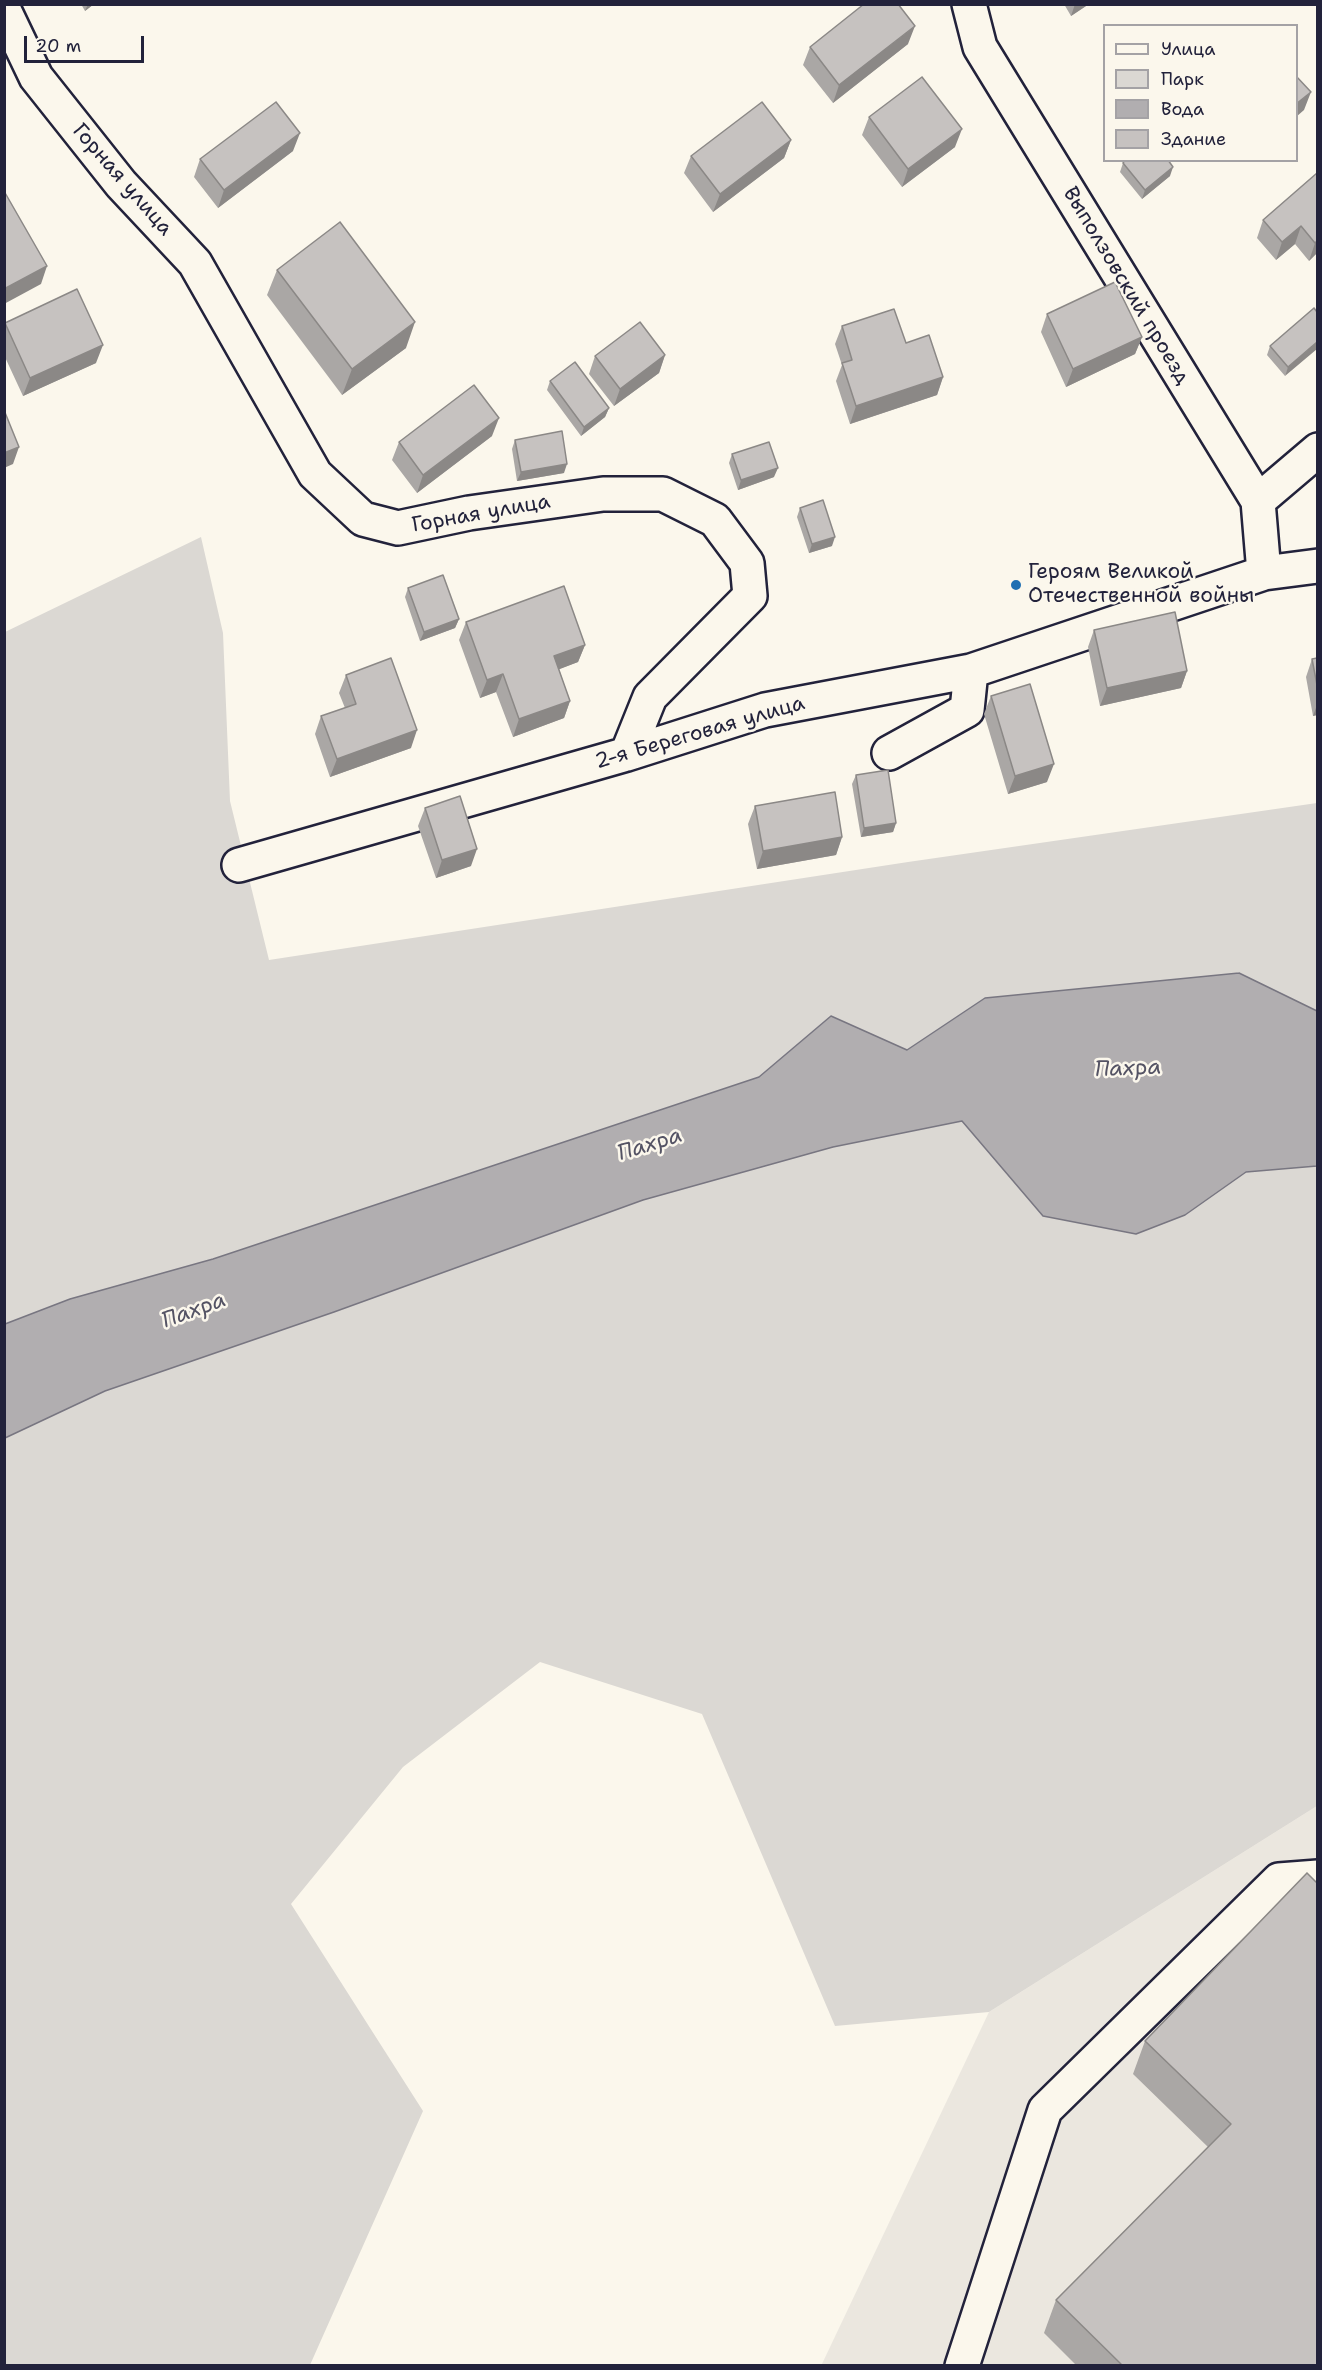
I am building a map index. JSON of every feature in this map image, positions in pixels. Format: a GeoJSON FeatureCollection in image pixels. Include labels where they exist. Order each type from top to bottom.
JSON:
{"type":"FeatureCollection","features":[{"type":"Feature","properties":{"kind":"street","name":"Выползовский проезд"},"geometry":{"type":"LineString","coordinates":[[969,4],[980,47],[1258,501],[1263,573]]}},
{"type":"Feature","properties":{"kind":"street","name":"Горная улица"},"geometry":{"type":"LineString","coordinates":[[4,10],[36,77],[120,184],[195,263],[315,474],[363,519],[398,528],[469,513],[603,494],[663,494],[715,520],[747,563],[750,596],[650,697],[627,754]]}},
{"type":"Feature","properties":{"kind":"street"},"geometry":{"type":"LineString","coordinates":[[1258,501],[1317,450]]}},
{"type":"Feature","properties":{"kind":"street","name":"2-я Береговая улица"},"geometry":{"type":"LineString","coordinates":[[239,865],[627,754],[765,710],[970,671],[1263,573],[1317,566]]}},
{"type":"Feature","properties":{"kind":"street"},"geometry":{"type":"LineString","coordinates":[[889,753],[967,710],[970,671]]}},
{"type":"Feature","properties":{"kind":"street"},"geometry":{"type":"LineString","coordinates":[[962,2366],[1045,2110],[1279,1880],[1317,1877]]}},
{"type":"Feature","properties":{"kind":"shaded area"},"geometry":{"type":"Polygon","coordinates":[[[1317,1806],[1317,2365],[821,2366],[989,2012],[1317,1806]]]}},
{"type":"Feature","properties":{"kind":"green space"},"geometry":{"type":"Polygon","coordinates":[[[201,537],[223,633],[230,801],[269,960],[908,862],[1317,803],[1317,1011],[1239,973],[985,998],[907,1050],[831,1016],[759,1077],[213,1259],[70,1299],[5,1324],[5,632],[201,537]]]}},
{"type":"Feature","properties":{"kind":"green space"},"geometry":{"type":"Polygon","coordinates":[[[963,1121],[1043,1216],[1135,1234],[1185,1215],[1246,1171],[1317,1166],[1317,1806],[989,2012],[835,2026],[702,1714],[540,1662],[403,1767],[291,1904],[423,2111],[310,2365],[5,2366],[5,1438],[105,1391],[643,1200],[833,1147],[963,1121]]]}},
{"type":"Feature","properties":{"kind":"water","name":"Пахра"},"geometry":{"type":"Polygon","coordinates":[[[1239,973],[1317,1011],[1317,1166],[1246,1172],[1185,1215],[1136,1234],[1043,1216],[962,1121],[833,1147],[643,1200],[334,1312],[105,1391],[5,1438],[5,1324],[70,1299],[213,1259],[759,1077],[831,1016],[907,1050],[985,998],[1239,973]]]}},
{"type":"Feature","properties":{"kind":"building"},"geometry":{"type":"Polygon","coordinates":[[[864,4],[898,4],[915,26],[839,85],[810,47],[864,4]]]}},
{"type":"Feature","properties":{"kind":"building"},"geometry":{"type":"Polygon","coordinates":[[[922,77],[962,129],[908,169],[869,117],[922,77]]]}},
{"type":"Feature","properties":{"kind":"building"},"geometry":{"type":"Polygon","coordinates":[[[1298,78],[1311,92],[1298,102],[1298,78]]]}},
{"type":"Feature","properties":{"kind":"building"},"geometry":{"type":"Polygon","coordinates":[[[276,102],[300,133],[224,190],[200,159],[276,102]]]}},
{"type":"Feature","properties":{"kind":"building"},"geometry":{"type":"Polygon","coordinates":[[[762,102],[791,140],[720,194],[691,156],[762,102]]]}},
{"type":"Feature","properties":{"kind":"building"},"geometry":{"type":"Polygon","coordinates":[[[1169,162],[1173,167],[1145,190],[1123,163],[1169,162]]]}},
{"type":"Feature","properties":{"kind":"building"},"geometry":{"type":"Polygon","coordinates":[[[1317,173],[1317,241],[1315,243],[1301,226],[1282,242],[1263,220],[1317,173]]]}},
{"type":"Feature","properties":{"kind":"building"},"geometry":{"type":"Polygon","coordinates":[[[4,191],[47,266],[4,289],[4,191]]]}},
{"type":"Feature","properties":{"kind":"building"},"geometry":{"type":"Polygon","coordinates":[[[340,222],[415,322],[352,369],[277,270],[340,222]]]}},
{"type":"Feature","properties":{"kind":"building"},"geometry":{"type":"Polygon","coordinates":[[[1115,282],[1142,337],[1073,369],[1047,314],[1115,282]]]}},
{"type":"Feature","properties":{"kind":"building"},"geometry":{"type":"Polygon","coordinates":[[[77,289],[103,345],[30,378],[5,323],[77,289]]]}},
{"type":"Feature","properties":{"kind":"building"},"geometry":{"type":"Polygon","coordinates":[[[1314,308],[1317,312],[1317,342],[1288,367],[1270,346],[1314,308]]]}},
{"type":"Feature","properties":{"kind":"building"},"geometry":{"type":"Polygon","coordinates":[[[894,309],[906,343],[929,335],[943,377],[856,406],[842,363],[852,360],[842,326],[894,309]]]}},
{"type":"Feature","properties":{"kind":"building"},"geometry":{"type":"Polygon","coordinates":[[[640,322],[665,355],[620,389],[595,356],[640,322]]]}},
{"type":"Feature","properties":{"kind":"building"},"geometry":{"type":"Polygon","coordinates":[[[575,362],[609,408],[584,427],[550,381],[575,362]]]}},
{"type":"Feature","properties":{"kind":"building"},"geometry":{"type":"Polygon","coordinates":[[[474,385],[499,418],[423,475],[399,442],[474,385]]]}},
{"type":"Feature","properties":{"kind":"building"},"geometry":{"type":"Polygon","coordinates":[[[4,410],[19,447],[4,453],[4,410]]]}},
{"type":"Feature","properties":{"kind":"building"},"geometry":{"type":"Polygon","coordinates":[[[562,431],[567,464],[521,472],[515,440],[562,431]]]}},
{"type":"Feature","properties":{"kind":"building"},"geometry":{"type":"Polygon","coordinates":[[[769,442],[778,468],[741,480],[732,454],[769,442]]]}},
{"type":"Feature","properties":{"kind":"building"},"geometry":{"type":"Polygon","coordinates":[[[823,500],[835,537],[812,544],[800,508],[823,500]]]}},
{"type":"Feature","properties":{"kind":"building"},"geometry":{"type":"Polygon","coordinates":[[[443,575],[459,619],[424,632],[408,588],[443,575]]]}},
{"type":"Feature","properties":{"kind":"building"},"geometry":{"type":"Polygon","coordinates":[[[564,586],[585,645],[554,656],[570,701],[519,719],[503,674],[487,680],[466,622],[564,586]]]}},
{"type":"Feature","properties":{"kind":"building"},"geometry":{"type":"Polygon","coordinates":[[[1175,612],[1187,671],[1107,688],[1094,630],[1175,612]]]}},
{"type":"Feature","properties":{"kind":"building"},"geometry":{"type":"Polygon","coordinates":[[[391,658],[417,730],[337,759],[321,716],[356,704],[346,675],[391,658]]]}},
{"type":"Feature","properties":{"kind":"building"},"geometry":{"type":"Polygon","coordinates":[[[1317,658],[1317,685],[1312,659],[1317,658]]]}},
{"type":"Feature","properties":{"kind":"building"},"geometry":{"type":"Polygon","coordinates":[[[1030,684],[1054,764],[1015,776],[991,696],[1030,684]]]}},
{"type":"Feature","properties":{"kind":"building"},"geometry":{"type":"Polygon","coordinates":[[[888,770],[896,823],[864,828],[856,775],[888,770]]]}},
{"type":"Feature","properties":{"kind":"building"},"geometry":{"type":"Polygon","coordinates":[[[835,792],[842,837],[763,851],[755,806],[835,792]]]}},
{"type":"Feature","properties":{"kind":"building"},"geometry":{"type":"Polygon","coordinates":[[[460,796],[477,849],[442,860],[425,808],[460,796]]]}},
{"type":"Feature","properties":{"kind":"building"},"geometry":{"type":"Polygon","coordinates":[[[1307,1873],[1317,1883],[1317,2366],[1123,2366],[1056,2300],[1231,2124],[1145,2041],[1307,1873]]]}},
{"type":"Feature","properties":{"kind":"place","name":"Героям Великой Отечественной войны"},"geometry":{"type":"Point","coordinates":[1016,585]}}]}
